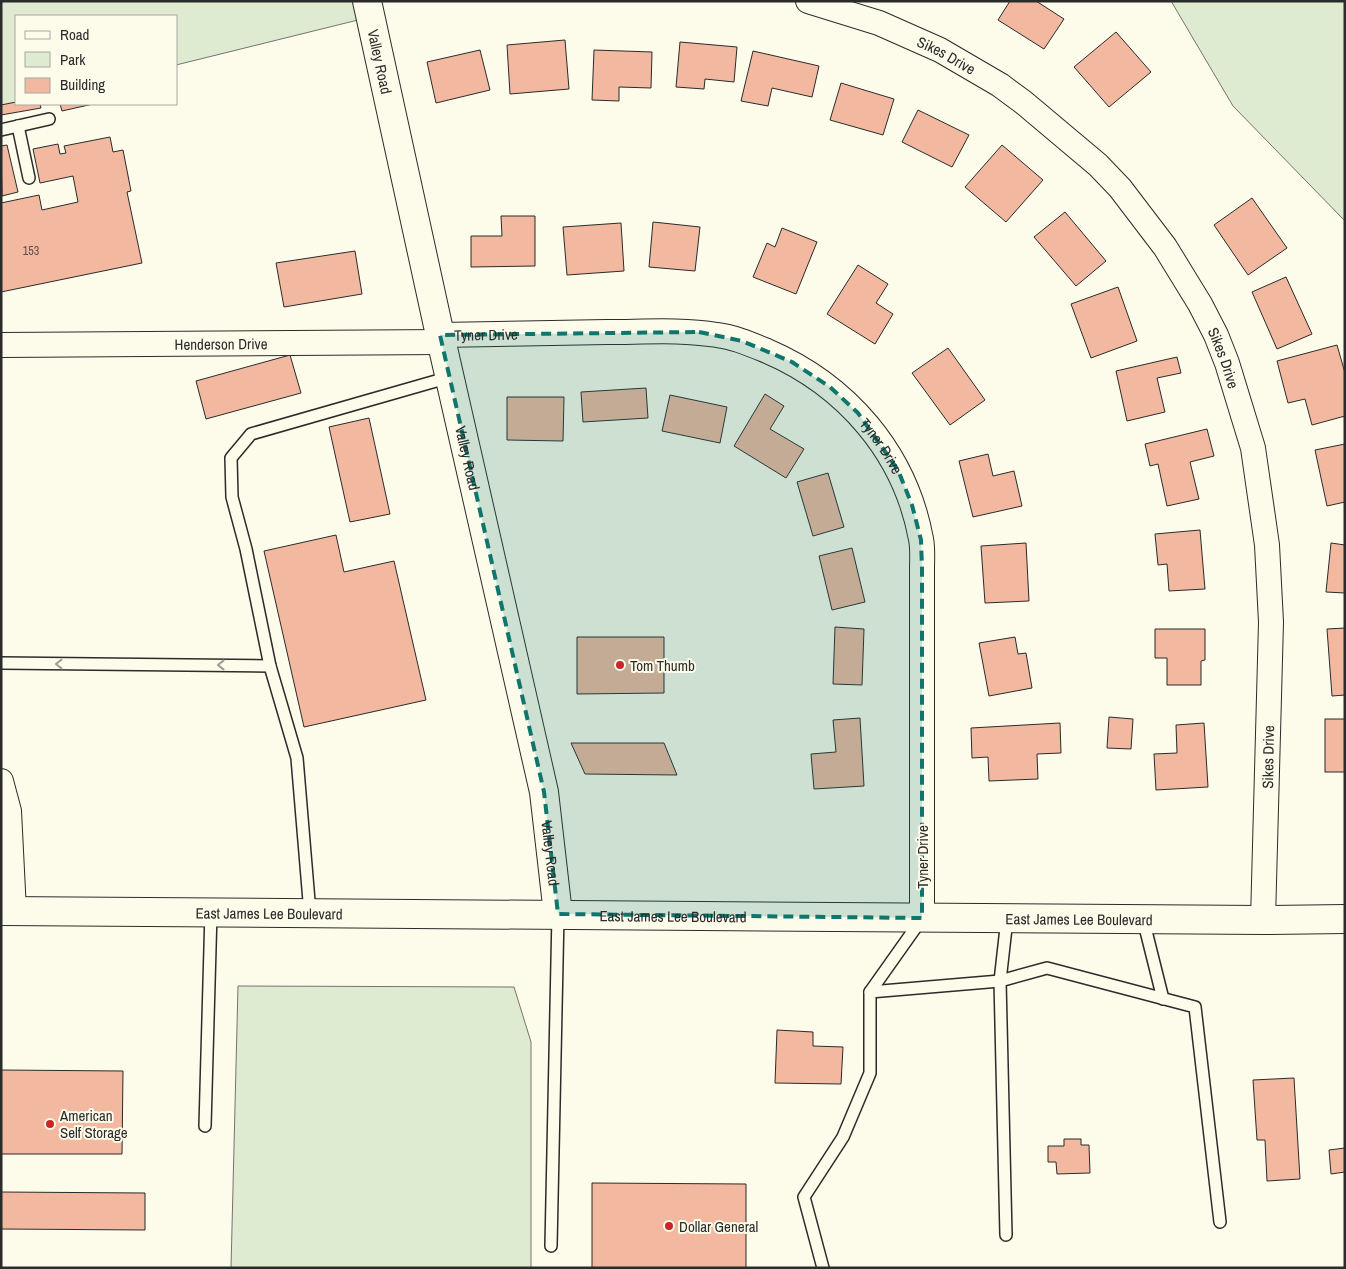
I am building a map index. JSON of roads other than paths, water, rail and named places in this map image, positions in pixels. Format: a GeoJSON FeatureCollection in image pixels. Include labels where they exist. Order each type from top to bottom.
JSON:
{"type":"FeatureCollection","features":[{"type":"Feature","properties":{"kind":"main road","name":"Valley Road"},"geometry":{"type":"LineString","coordinates":[[367,1],[441,339],[544,792],[558,914]]}},
{"type":"Feature","properties":{"kind":"main road","name":"East James Lee Boulevard"},"geometry":{"type":"LineString","coordinates":[[8,911],[1007,919],[1345,919]]}},
{"type":"Feature","properties":{"kind":"street","name":"Sikes Drive"},"geometry":{"type":"LineString","coordinates":[[808,1],[879,24],[940,50],[1000,85],[1023,102],[1098,166],[1120,188],[1165,247],[1200,304],[1216,335],[1228,363],[1253,448],[1267,546],[1271,622],[1263,920]]}},
{"type":"Feature","properties":{"kind":"street","name":"Tyner Drive"},"geometry":{"type":"LineString","coordinates":[[441,339],[632,332],[699,332],[718,335],[742,341],[792,362],[830,387],[871,428],[898,470],[912,504],[921,540],[922,918]]}},
{"type":"Feature","properties":{"kind":"street","name":"Henderson Drive"},"geometry":{"type":"LineString","coordinates":[[1,345],[441,339]]}},
{"type":"Feature","properties":{"kind":"street"},"geometry":{"type":"LineString","coordinates":[[1,781],[9,811],[8,911]]}},
{"type":"Feature","properties":{"kind":"lane"},"geometry":{"type":"LineString","coordinates":[[1,130],[49,119]]}},
{"type":"Feature","properties":{"kind":"lane"},"geometry":{"type":"LineString","coordinates":[[18,126],[29,178]]}},
{"type":"Feature","properties":{"kind":"lane"},"geometry":{"type":"LineString","coordinates":[[310,913],[297,758],[270,666],[246,549],[232,497],[231,458],[251,434],[450,377]]}},
{"type":"Feature","properties":{"kind":"lane"},"geometry":{"type":"LineString","coordinates":[[1,663],[270,666]]}},
{"type":"Feature","properties":{"kind":"lane"},"geometry":{"type":"LineString","coordinates":[[205,1126],[212,912]]}},
{"type":"Feature","properties":{"kind":"lane"},"geometry":{"type":"LineString","coordinates":[[551,1246],[558,914]]}},
{"type":"Feature","properties":{"kind":"lane"},"geometry":{"type":"LineString","coordinates":[[823,1268],[804,1197],[843,1137],[870,1073],[870,992],[922,918]]}},
{"type":"Feature","properties":{"kind":"lane"},"geometry":{"type":"LineString","coordinates":[[1006,1235],[1000,981],[1007,919]]}},
{"type":"Feature","properties":{"kind":"lane"},"geometry":{"type":"LineString","coordinates":[[1143,919],[1163,999]]}},
{"type":"Feature","properties":{"kind":"lane"},"geometry":{"type":"LineString","coordinates":[[870,992],[1000,981],[1048,968],[1195,1007],[1220,1222]]}},
{"type":"Feature","properties":{"kind":"place","name":"Tom Thumb"},"geometry":{"type":"Point","coordinates":[620,665]}},
{"type":"Feature","properties":{"kind":"place","name":"American Self Storage"},"geometry":{"type":"Point","coordinates":[50,1124]}},
{"type":"Feature","properties":{"kind":"place","name":"Dollar General"},"geometry":{"type":"Point","coordinates":[669,1226]}}]}
